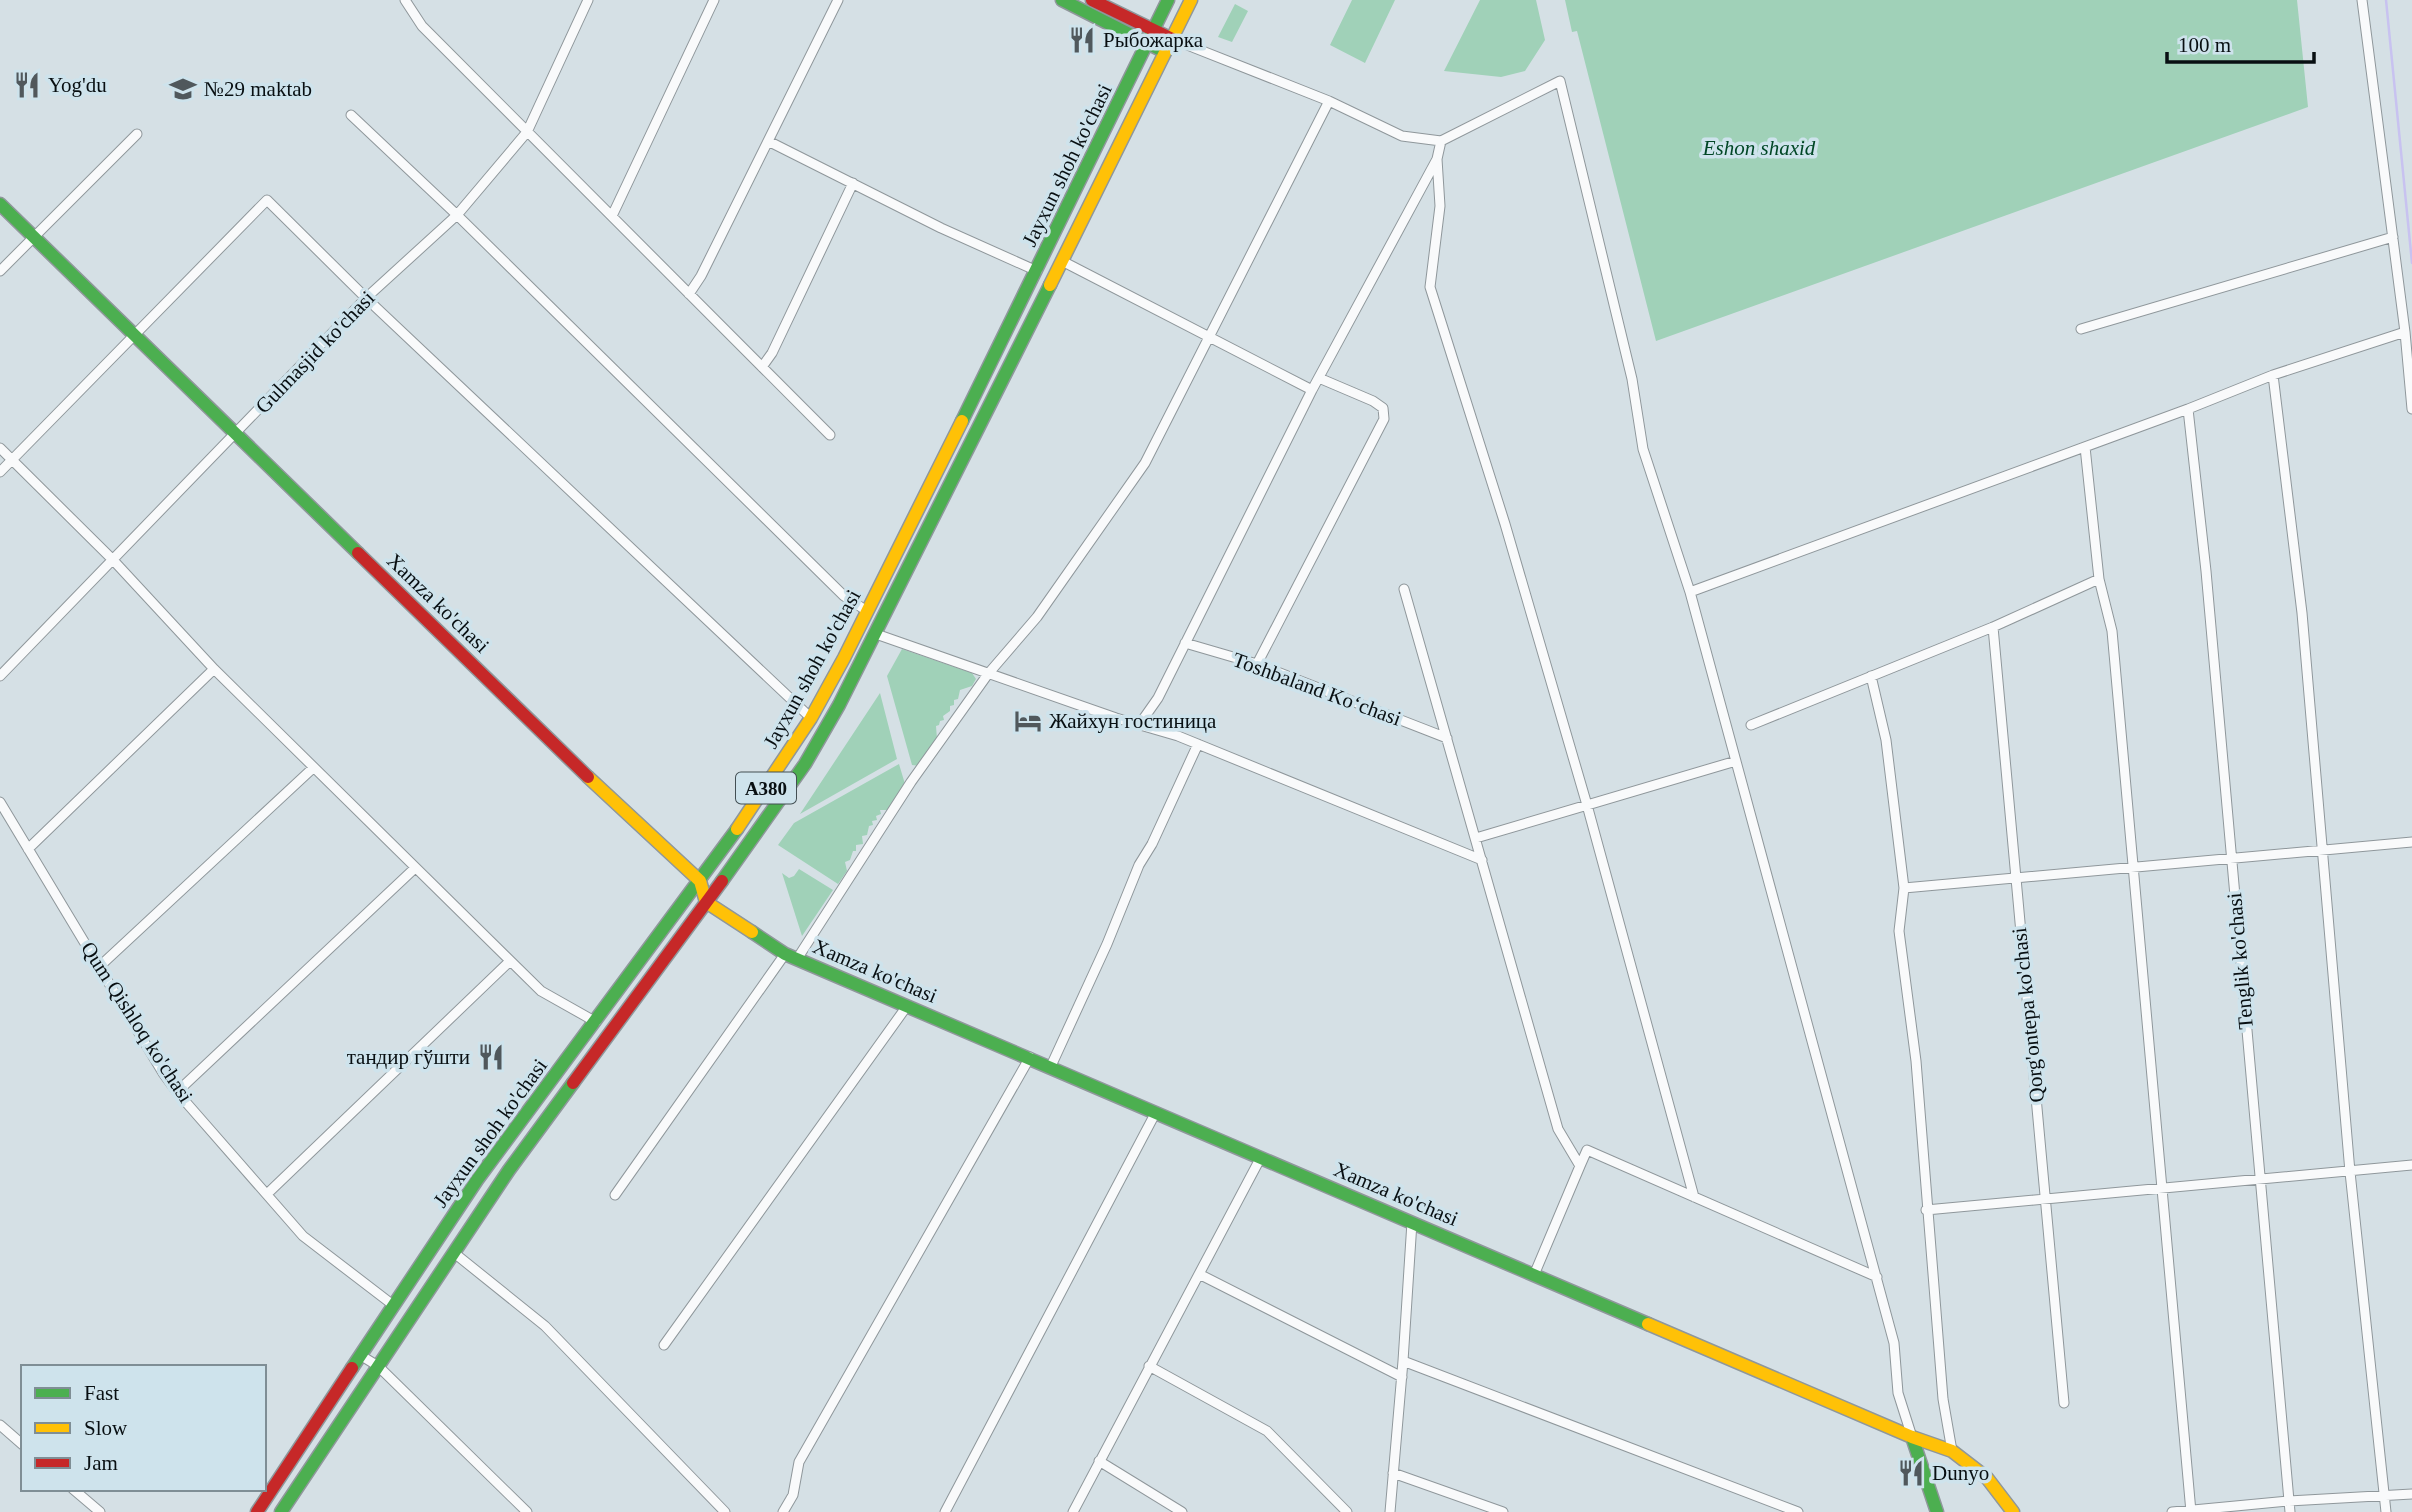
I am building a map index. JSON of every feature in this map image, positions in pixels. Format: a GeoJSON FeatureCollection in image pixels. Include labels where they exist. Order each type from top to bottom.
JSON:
{"type":"FeatureCollection","features":[{"type":"Feature","properties":{"kind":"main road"},"geometry":{"type":"LineString","coordinates":[[1062,0],[1165,52]]}},
{"type":"Feature","properties":{"kind":"main road"},"geometry":{"type":"LineString","coordinates":[[1092,0],[1171,39]]}},
{"type":"Feature","properties":{"kind":"main road","name":"Jayxun shoh ko'chasi"},"geometry":{"type":"LineString","coordinates":[[257,1512],[477,1181],[739,827],[811,718],[1037,271],[1168,0]]}},
{"type":"Feature","properties":{"kind":"main road","name":"Jayxun shoh ko'chasi"},"geometry":{"type":"LineString","coordinates":[[281,1512],[509,1170],[805,764],[876,634],[1191,0]]}},
{"type":"Feature","properties":{"kind":"main road","name":"Xamza ko'chasi"},"geometry":{"type":"LineString","coordinates":[[0,204],[628,817],[700,881]]}},
{"type":"Feature","properties":{"kind":"main road"},"geometry":{"type":"LineString","coordinates":[[700,881],[706,902]]}},
{"type":"Feature","properties":{"kind":"main road","name":"Xamza ko'chasi"},"geometry":{"type":"LineString","coordinates":[[706,902],[791,956],[1912,1437],[1952,1451],[1987,1478],[2013,1512]]}},
{"type":"Feature","properties":{"kind":"main road"},"geometry":{"type":"LineString","coordinates":[[1912,1437],[1937,1512]]}},
{"type":"Feature","properties":{"kind":"street"},"geometry":{"type":"LineString","coordinates":[[405,0],[422,26],[830,435]]}},
{"type":"Feature","properties":{"kind":"street","name":"Gulmasjid ko'chasi"},"geometry":{"type":"LineString","coordinates":[[0,676],[366,298],[457,215],[527,132],[588,0]]}},
{"type":"Feature","properties":{"kind":"street"},"geometry":{"type":"LineString","coordinates":[[612,216],[715,0]]}},
{"type":"Feature","properties":{"kind":"street"},"geometry":{"type":"LineString","coordinates":[[689,294],[701,276],[838,0]]}},
{"type":"Feature","properties":{"kind":"street"},"geometry":{"type":"LineString","coordinates":[[2362,0],[2405,332],[2412,409]]}},
{"type":"Feature","properties":{"kind":"street"},"geometry":{"type":"LineString","coordinates":[[1171,39],[1329,101],[1402,136],[1441,141],[1560,81],[1632,379],[1643,449],[1690,592],[1877,1277],[1894,1343],[1898,1393],[1912,1437]]}},
{"type":"Feature","properties":{"kind":"street"},"geometry":{"type":"LineString","coordinates":[[615,1195],[791,956],[988,674],[1037,617],[1145,463],[1329,101]]}},
{"type":"Feature","properties":{"kind":"street"},"geometry":{"type":"LineString","coordinates":[[351,116],[457,215],[844,596],[867,611]]}},
{"type":"Feature","properties":{"kind":"street"},"geometry":{"type":"LineString","coordinates":[[0,271],[137,134]]}},
{"type":"Feature","properties":{"kind":"street"},"geometry":{"type":"LineString","coordinates":[[768,141],[941,228],[1037,271]]}},
{"type":"Feature","properties":{"kind":"street"},"geometry":{"type":"LineString","coordinates":[[1139,725],[1158,698],[1312,390],[1437,159],[1441,141]]}},
{"type":"Feature","properties":{"kind":"street"},"geometry":{"type":"LineString","coordinates":[[1437,159],[1440,206],[1430,288],[1506,524],[1587,805],[1694,1197]]}},
{"type":"Feature","properties":{"kind":"street"},"geometry":{"type":"LineString","coordinates":[[762,367],[772,353],[853,183]]}},
{"type":"Feature","properties":{"kind":"street"},"geometry":{"type":"LineString","coordinates":[[0,472],[267,200],[366,298],[811,718]]}},
{"type":"Feature","properties":{"kind":"street"},"geometry":{"type":"LineString","coordinates":[[2081,330],[2393,237]]}},
{"type":"Feature","properties":{"kind":"street"},"geometry":{"type":"LineString","coordinates":[[1062,261],[1312,390]]}},
{"type":"Feature","properties":{"kind":"street"},"geometry":{"type":"LineString","coordinates":[[1690,592],[2188,409],[2273,375],[2405,332]]}},
{"type":"Feature","properties":{"kind":"street"},"geometry":{"type":"LineString","coordinates":[[2273,375],[2302,613],[2350,1172],[2386,1512]]}},
{"type":"Feature","properties":{"kind":"street"},"geometry":{"type":"LineString","coordinates":[[1257,664],[1384,419],[1383,408],[1373,401],[1319,378]]}},
{"type":"Feature","properties":{"kind":"street","name":"Tenglik ko'chasi"},"geometry":{"type":"LineString","coordinates":[[2188,409],[2206,571],[2290,1512]]}},
{"type":"Feature","properties":{"kind":"street"},"geometry":{"type":"LineString","coordinates":[[2085,447],[2099,579],[2112,631],[2191,1511]]}},
{"type":"Feature","properties":{"kind":"street"},"geometry":{"type":"LineString","coordinates":[[0,448],[113,560],[214,669],[541,991],[596,1022]]}},
{"type":"Feature","properties":{"kind":"street"},"geometry":{"type":"LineString","coordinates":[[1751,725],[1993,626],[2099,579]]}},
{"type":"Feature","properties":{"kind":"street"},"geometry":{"type":"LineString","coordinates":[[1404,589],[1558,1129],[1580,1166]]}},
{"type":"Feature","properties":{"kind":"street","name":"Qorg'ontepa ko'chasi"},"geometry":{"type":"LineString","coordinates":[[1993,626],[2064,1403]]}},
{"type":"Feature","properties":{"kind":"street"},"geometry":{"type":"LineString","coordinates":[[876,634],[1198,744],[1482,860]]}},
{"type":"Feature","properties":{"kind":"street","name":"Toshbaland Koʻchasi"},"geometry":{"type":"LineString","coordinates":[[1185,643],[1257,664],[1447,738]]}},
{"type":"Feature","properties":{"kind":"street"},"geometry":{"type":"LineString","coordinates":[[29,849],[214,669]]}},
{"type":"Feature","properties":{"kind":"street"},"geometry":{"type":"LineString","coordinates":[[1871,676],[1886,740],[1904,888],[1899,931],[1916,1061],[1943,1399],[1952,1451]]}},
{"type":"Feature","properties":{"kind":"street"},"geometry":{"type":"LineString","coordinates":[[1051,1066],[1107,944],[1139,865],[1152,844],[1198,744]]}},
{"type":"Feature","properties":{"kind":"street"},"geometry":{"type":"LineString","coordinates":[[1476,838],[1736,761]]}},
{"type":"Feature","properties":{"kind":"street"},"geometry":{"type":"LineString","coordinates":[[100,967],[313,768]]}},
{"type":"Feature","properties":{"kind":"street","name":"Qum Qishloq ko'chasi"},"geometry":{"type":"LineString","coordinates":[[0,802],[177,1091],[303,1236],[393,1305]]}},
{"type":"Feature","properties":{"kind":"street"},"geometry":{"type":"LineString","coordinates":[[1904,888],[2412,842]]}},
{"type":"Feature","properties":{"kind":"street"},"geometry":{"type":"LineString","coordinates":[[177,1091],[415,868]]}},
{"type":"Feature","properties":{"kind":"street"},"geometry":{"type":"LineString","coordinates":[[267,1194],[510,961]]}},
{"type":"Feature","properties":{"kind":"street"},"geometry":{"type":"LineString","coordinates":[[664,1345],[908,1006]]}},
{"type":"Feature","properties":{"kind":"street"},"geometry":{"type":"LineString","coordinates":[[783,1512],[793,1495],[799,1462],[1030,1057]]}},
{"type":"Feature","properties":{"kind":"street"},"geometry":{"type":"LineString","coordinates":[[945,1512],[1156,1112]]}},
{"type":"Feature","properties":{"kind":"street"},"geometry":{"type":"LineString","coordinates":[[1534,1275],[1587,1150],[1877,1277]]}},
{"type":"Feature","properties":{"kind":"street"},"geometry":{"type":"LineString","coordinates":[[1073,1512],[1261,1157]]}},
{"type":"Feature","properties":{"kind":"street"},"geometry":{"type":"LineString","coordinates":[[1926,1210],[2412,1166]]}},
{"type":"Feature","properties":{"kind":"street"},"geometry":{"type":"LineString","coordinates":[[1390,1512],[1412,1222]]}},
{"type":"Feature","properties":{"kind":"street"},"geometry":{"type":"LineString","coordinates":[[453,1252],[545,1326],[725,1512]]}},
{"type":"Feature","properties":{"kind":"street"},"geometry":{"type":"LineString","coordinates":[[1199,1274],[1402,1377]]}},
{"type":"Feature","properties":{"kind":"street"},"geometry":{"type":"LineString","coordinates":[[360,1354],[378,1366],[527,1512]]}},
{"type":"Feature","properties":{"kind":"street"},"geometry":{"type":"LineString","coordinates":[[1403,1361],[1798,1512]]}},
{"type":"Feature","properties":{"kind":"street"},"geometry":{"type":"LineString","coordinates":[[1149,1366],[1267,1432],[1347,1512]]}},
{"type":"Feature","properties":{"kind":"street"},"geometry":{"type":"LineString","coordinates":[[0,1425],[21,1443]]}},
{"type":"Feature","properties":{"kind":"street"},"geometry":{"type":"LineString","coordinates":[[1099,1461],[1182,1512]]}},
{"type":"Feature","properties":{"kind":"street"},"geometry":{"type":"LineString","coordinates":[[1393,1473],[1503,1512]]}},
{"type":"Feature","properties":{"kind":"street"},"geometry":{"type":"LineString","coordinates":[[75,1491],[100,1512]]}},
{"type":"Feature","properties":{"kind":"street"},"geometry":{"type":"LineString","coordinates":[[2172,1512],[2289,1501],[2412,1494]]}},
{"type":"Feature","properties":{"kind":"green space"},"geometry":{"type":"Polygon","coordinates":[[[1352,0],[1395,0],[1365,63],[1330,45],[1352,0]]]}},
{"type":"Feature","properties":{"kind":"green space"},"geometry":{"type":"Polygon","coordinates":[[[1480,0],[1536,0],[1545,40],[1525,71],[1501,77],[1444,71],[1480,0]]]}},
{"type":"Feature","properties":{"kind":"green space","name":"Eshon shaxid"},"geometry":{"type":"Polygon","coordinates":[[[1565,0],[2297,0],[2308,107],[1656,341],[1577,31],[1572,32],[1565,0]]]}},
{"type":"Feature","properties":{"kind":"green space"},"geometry":{"type":"Polygon","coordinates":[[[1235,4],[1248,11],[1232,42],[1218,37],[1235,4]]]}},
{"type":"Feature","properties":{"kind":"green space"},"geometry":{"type":"Polygon","coordinates":[[[902,649],[972,673],[976,679],[972,686],[960,690],[958,699],[954,700],[950,711],[943,716],[944,720],[936,726],[937,739],[920,766],[912,765],[887,676],[902,649]]]}},
{"type":"Feature","properties":{"kind":"green space"},"geometry":{"type":"Polygon","coordinates":[[[880,693],[897,759],[800,814],[880,693]]]}},
{"type":"Feature","properties":{"kind":"green space"},"geometry":{"type":"Polygon","coordinates":[[[899,764],[905,784],[888,810],[880,810],[881,814],[876,816],[877,820],[872,821],[873,825],[869,826],[867,835],[862,836],[863,844],[856,845],[856,851],[853,851],[850,860],[845,862],[847,871],[838,884],[778,845],[794,823],[899,764]]]}},
{"type":"Feature","properties":{"kind":"green space"},"geometry":{"type":"Polygon","coordinates":[[[799,869],[833,890],[802,936],[782,873],[789,878],[799,869]]]}},
{"type":"Feature","properties":{"kind":"waterway"},"geometry":{"type":"LineString","coordinates":[[2386,0],[2412,263]]}},
{"type":"Feature","properties":{"kind":"traffic: fast"},"geometry":{"type":"LineString","coordinates":[[1062,0],[1165,52]]}},
{"type":"Feature","properties":{"kind":"traffic: fast"},"geometry":{"type":"LineString","coordinates":[[962,421],[1168,0]]}},
{"type":"Feature","properties":{"kind":"traffic: fast"},"geometry":{"type":"LineString","coordinates":[[0,204],[358,553]]}},
{"type":"Feature","properties":{"kind":"traffic: fast"},"geometry":{"type":"LineString","coordinates":[[722,881],[805,764],[839,705],[1050,285]]}},
{"type":"Feature","properties":{"kind":"traffic: fast"},"geometry":{"type":"LineString","coordinates":[[352,1368],[477,1180],[737,829]]}},
{"type":"Feature","properties":{"kind":"traffic: fast"},"geometry":{"type":"LineString","coordinates":[[752,932],[785,954],[1648,1324]]}},
{"type":"Feature","properties":{"kind":"traffic: fast"},"geometry":{"type":"LineString","coordinates":[[281,1512],[509,1170],[573,1083]]}},
{"type":"Feature","properties":{"kind":"traffic: fast"},"geometry":{"type":"LineString","coordinates":[[1912,1437],[1937,1512]]}},
{"type":"Feature","properties":{"kind":"traffic: slow"},"geometry":{"type":"LineString","coordinates":[[1050,285],[1191,0]]}},
{"type":"Feature","properties":{"kind":"traffic: slow"},"geometry":{"type":"LineString","coordinates":[[737,829],[811,718],[844,658],[962,421]]}},
{"type":"Feature","properties":{"kind":"traffic: slow"},"geometry":{"type":"LineString","coordinates":[[588,777],[700,881],[706,902],[752,932]]}},
{"type":"Feature","properties":{"kind":"traffic: slow"},"geometry":{"type":"LineString","coordinates":[[1648,1324],[1912,1437],[1952,1451],[1987,1478],[2013,1512]]}},
{"type":"Feature","properties":{"kind":"traffic: jam"},"geometry":{"type":"LineString","coordinates":[[1092,0],[1172,39]]}},
{"type":"Feature","properties":{"kind":"traffic: jam"},"geometry":{"type":"LineString","coordinates":[[358,553],[588,777]]}},
{"type":"Feature","properties":{"kind":"traffic: jam"},"geometry":{"type":"LineString","coordinates":[[573,1083],[722,881]]}},
{"type":"Feature","properties":{"kind":"traffic: jam"},"geometry":{"type":"LineString","coordinates":[[257,1512],[352,1368]]}},
{"type":"Feature","properties":{"kind":"place","name":"Рыбожарка"},"geometry":{"type":"Point","coordinates":[1082,40]}},
{"type":"Feature","properties":{"kind":"place","name":"Yog'du"},"geometry":{"type":"Point","coordinates":[27,85]}},
{"type":"Feature","properties":{"kind":"place","name":"№29 maktab"},"geometry":{"type":"Point","coordinates":[183,89]}},
{"type":"Feature","properties":{"kind":"place","name":"Жайхун гостиница"},"geometry":{"type":"Point","coordinates":[1028,721]}},
{"type":"Feature","properties":{"kind":"place","name":"тандир гўшти"},"geometry":{"type":"Point","coordinates":[491,1057]}},
{"type":"Feature","properties":{"kind":"place","name":"Dunyo"},"geometry":{"type":"Point","coordinates":[1911,1473]}}]}
